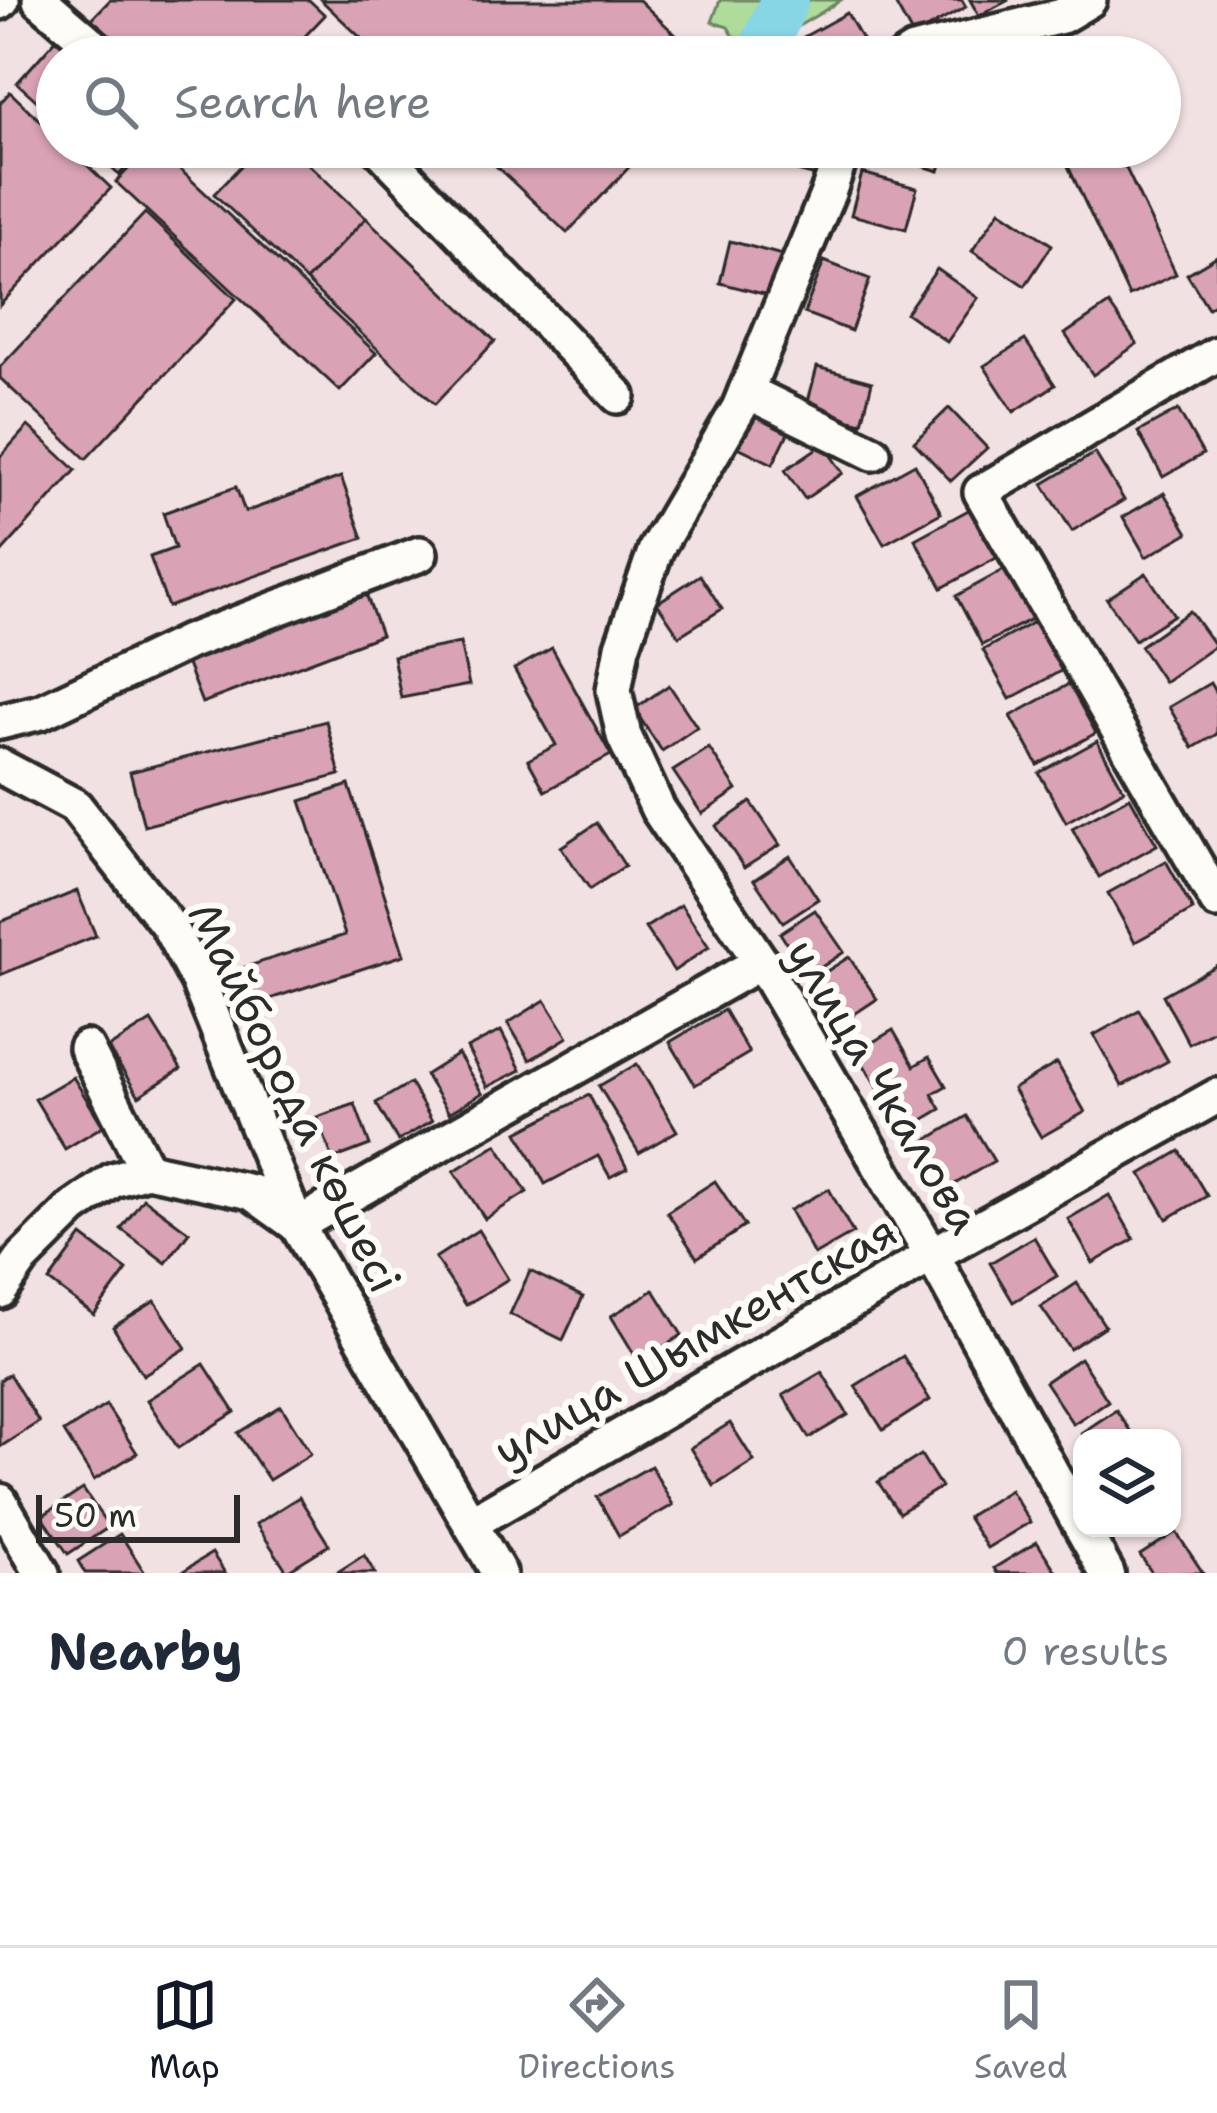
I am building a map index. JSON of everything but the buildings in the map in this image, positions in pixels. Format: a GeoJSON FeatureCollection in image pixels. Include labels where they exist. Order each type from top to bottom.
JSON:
{"type":"FeatureCollection","features":[{"type":"Feature","properties":{"kind":"street"},"geometry":{"type":"LineString","coordinates":[[40,0],[82,36]]}},
{"type":"Feature","properties":{"kind":"street"},"geometry":{"type":"LineString","coordinates":[[985,36],[1062,16],[1090,0]]}},
{"type":"Feature","properties":{"kind":"street"},"geometry":{"type":"LineString","coordinates":[[398,168],[618,396]]}},
{"type":"Feature","properties":{"kind":"street"},"geometry":{"type":"LineString","coordinates":[[837,168],[746,391],[873,453]]}},
{"type":"Feature","properties":{"kind":"street"},"geometry":{"type":"LineString","coordinates":[[1217,354],[981,492],[1217,901]]}},
{"type":"Feature","properties":{"kind":"street","name":"улица Чкалова"},"geometry":{"type":"LineString","coordinates":[[746,391],[656,549],[622,647],[614,690],[624,736],[658,808],[760,962],[932,1255],[1073,1512]]}},
{"type":"Feature","properties":{"kind":"street"},"geometry":{"type":"LineString","coordinates":[[0,722],[41,712],[188,642],[420,554]]}},
{"type":"Feature","properties":{"kind":"street","name":"Майборода көшесі"},"geometry":{"type":"LineString","coordinates":[[0,766],[75,806],[168,925],[197,982],[297,1225],[499,1573]]}},
{"type":"Feature","properties":{"kind":"street"},"geometry":{"type":"LineString","coordinates":[[2,1284],[74,1208],[113,1180],[147,1169],[251,1192],[297,1225],[760,962]]}},
{"type":"Feature","properties":{"kind":"street"},"geometry":{"type":"LineString","coordinates":[[86,1048],[147,1169]]}},
{"type":"Feature","properties":{"kind":"street","name":"улица Шымкентская"},"geometry":{"type":"LineString","coordinates":[[471,1523],[1217,1096]]}},
{"type":"Feature","properties":{"kind":"street"},"geometry":{"type":"LineString","coordinates":[[0,1501],[42,1573]]}},
{"type":"Feature","properties":{"kind":"street","name":"улица Чкалова"},"geometry":{"type":"LineString","coordinates":[[1087,1537],[1107,1573]]}},
{"type":"Feature","properties":{"kind":"green space"},"geometry":{"type":"Polygon","coordinates":[[[720,0],[841,0],[783,36],[733,36],[728,27],[712,22],[720,0]]]}},
{"type":"Feature","properties":{"kind":"waterway"},"geometry":{"type":"LineString","coordinates":[[769,36],[785,0]]}}]}
